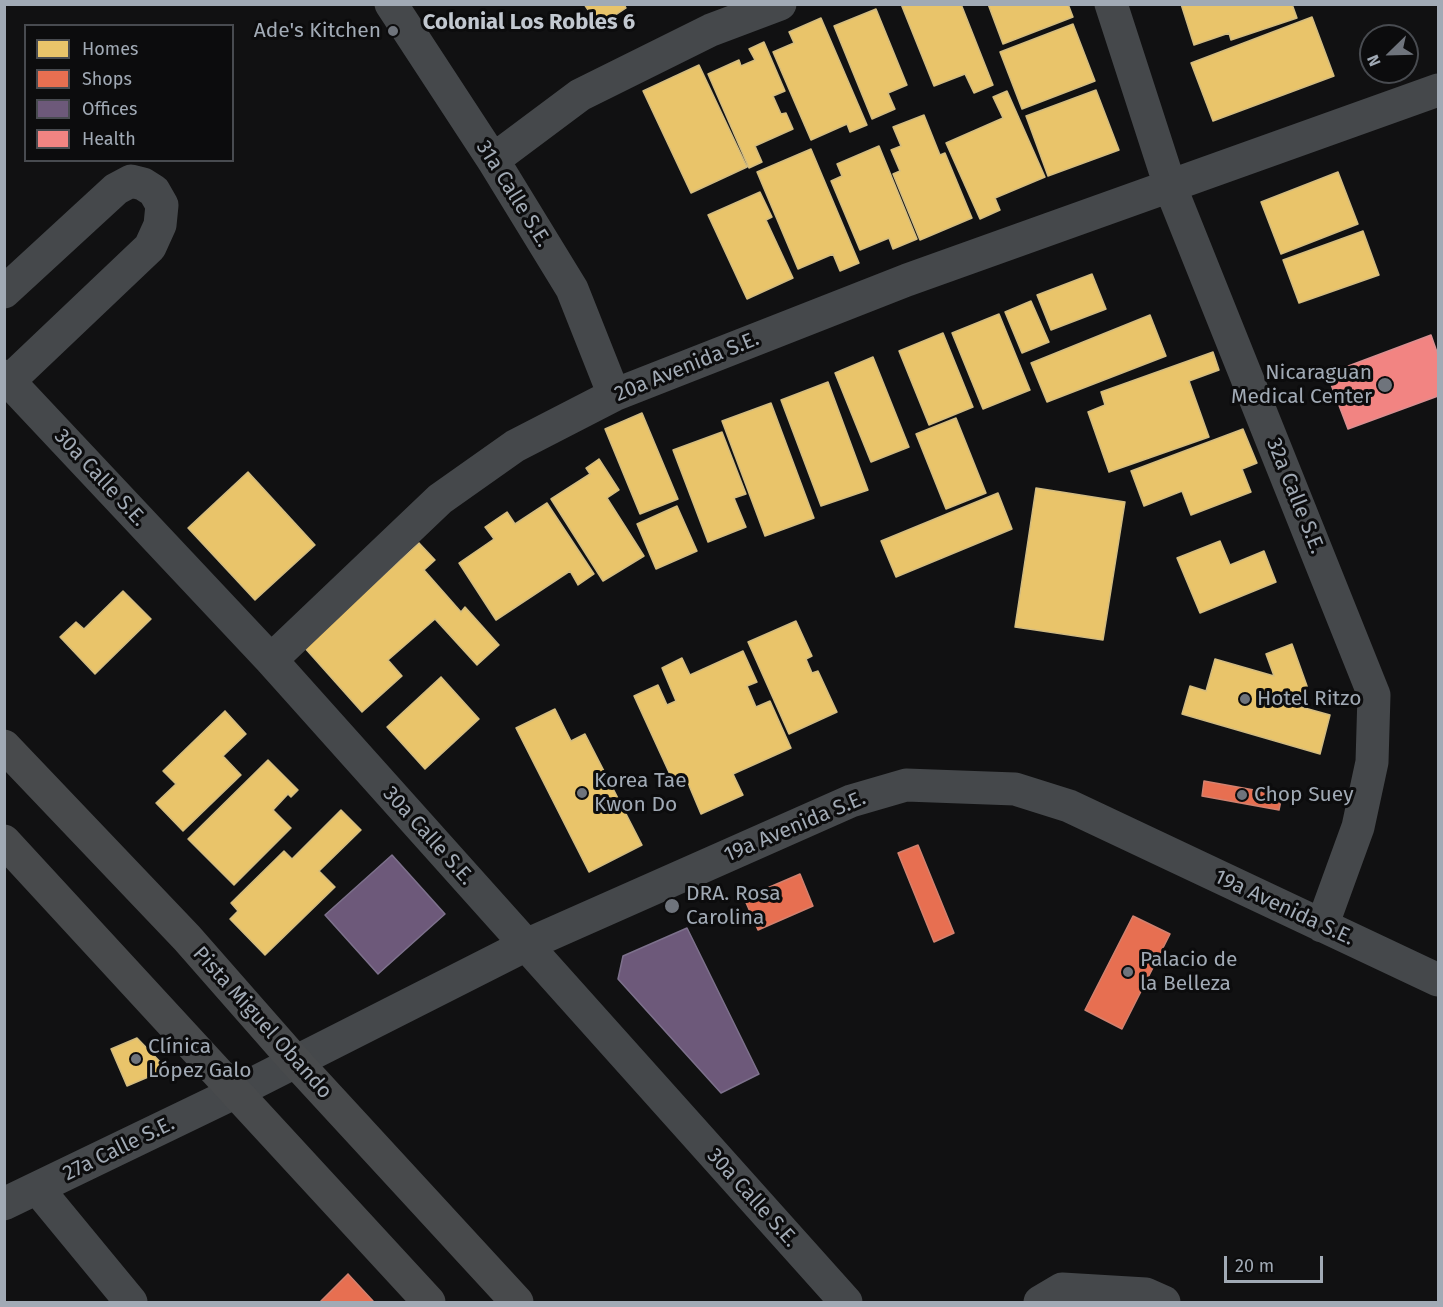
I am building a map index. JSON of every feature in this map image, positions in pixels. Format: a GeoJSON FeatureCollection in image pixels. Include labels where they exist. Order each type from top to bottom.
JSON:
{"type":"FeatureCollection","features":[{"type":"Feature","properties":{"kind":"main road","name":"Pista Miguel Obando"},"geometry":{"type":"LineString","coordinates":[[4,746],[187,938],[295,1061],[517,1302]]}},
{"type":"Feature","properties":{"kind":"main road"},"geometry":{"type":"LineString","coordinates":[[4,841],[429,1302]]}},
{"type":"Feature","properties":{"kind":"street","name":"31a Calle S.E."},"geometry":{"type":"LineString","coordinates":[[391,4],[493,160],[572,289],[614,395]]}},
{"type":"Feature","properties":{"kind":"street"},"geometry":{"type":"LineString","coordinates":[[493,160],[580,95],[711,30],[780,4]]}},
{"type":"Feature","properties":{"kind":"street","name":"32a Calle S.E."},"geometry":{"type":"LineString","coordinates":[[1111,4],[1170,186],[1374,695],[1372,762],[1358,827],[1322,926]]}},
{"type":"Feature","properties":{"kind":"street","name":"20a Avenida S.E."},"geometry":{"type":"LineString","coordinates":[[272,660],[440,499],[516,446],[614,395],[907,280],[1438,90]]}},
{"type":"Feature","properties":{"kind":"street"},"geometry":{"type":"LineString","coordinates":[[4,291],[116,189],[131,181],[143,184],[154,191],[162,205],[160,225],[150,247],[7,378]]}},
{"type":"Feature","properties":{"kind":"street","name":"30a Calle S.E."},"geometry":{"type":"LineString","coordinates":[[7,378],[272,660],[846,1302]]}},
{"type":"Feature","properties":{"kind":"street","name":"19a Avenida S.E."},"geometry":{"type":"LineString","coordinates":[[234,1093],[526,945],[851,801],[906,785],[1015,789],[1069,806],[1438,980]]}},
{"type":"Feature","properties":{"kind":"street","name":"27a Calle S.E."},"geometry":{"type":"LineString","coordinates":[[4,1204],[234,1093]]}},
{"type":"Feature","properties":{"kind":"street"},"geometry":{"type":"LineString","coordinates":[[38,1188],[131,1302]]}},
{"type":"Feature","properties":{"kind":"street"},"geometry":{"type":"LineString","coordinates":[[1040,1302],[1062,1288],[1146,1294],[1164,1302]]}},
{"type":"Feature","properties":{"kind":"building: Homes"},"geometry":{"type":"Polygon","coordinates":[[[584,4],[624,4],[626,8],[599,26],[584,4]]]}},
{"type":"Feature","properties":{"kind":"building: Homes"},"geometry":{"type":"Polygon","coordinates":[[[901,4],[961,4],[993,85],[974,93],[965,74],[934,86],[901,4]]]}},
{"type":"Feature","properties":{"kind":"building: Homes"},"geometry":{"type":"Polygon","coordinates":[[[988,4],[1068,4],[1073,17],[1003,44],[988,4]]]}},
{"type":"Feature","properties":{"kind":"building: Homes"},"geometry":{"type":"Polygon","coordinates":[[[1181,4],[1292,4],[1297,18],[1231,40],[1229,33],[1194,45],[1181,4]]]}},
{"type":"Feature","properties":{"kind":"building: Homes"},"geometry":{"type":"Polygon","coordinates":[[[876,9],[907,85],[888,93],[895,109],[872,119],[834,26],[876,9]]]}},
{"type":"Feature","properties":{"kind":"building: Homes"},"geometry":{"type":"Polygon","coordinates":[[[1312,17],[1334,76],[1213,121],[1191,63],[1312,17]]]}},
{"type":"Feature","properties":{"kind":"building: Homes"},"geometry":{"type":"Polygon","coordinates":[[[821,18],[867,125],[850,132],[847,124],[811,140],[773,52],[794,43],[789,32],[821,18]]]}},
{"type":"Feature","properties":{"kind":"building: Homes"},"geometry":{"type":"Polygon","coordinates":[[[1073,24],[1095,81],[1022,109],[1000,52],[1073,24]]]}},
{"type":"Feature","properties":{"kind":"building: Homes"},"geometry":{"type":"Polygon","coordinates":[[[764,42],[785,91],[773,96],[781,114],[786,113],[793,129],[755,146],[762,162],[749,168],[708,74],[739,60],[741,66],[755,60],[749,49],[764,42]]]}},
{"type":"Feature","properties":{"kind":"building: Homes"},"geometry":{"type":"Polygon","coordinates":[[[699,65],[747,167],[691,193],[643,91],[699,65]]]}},
{"type":"Feature","properties":{"kind":"building: Homes"},"geometry":{"type":"Polygon","coordinates":[[[1096,90],[1119,150],[1048,176],[1026,116],[1096,90]]]}},
{"type":"Feature","properties":{"kind":"building: Homes"},"geometry":{"type":"Polygon","coordinates":[[[1007,91],[1045,177],[995,198],[1000,210],[980,219],[946,143],[1003,118],[993,97],[1007,91]]]}},
{"type":"Feature","properties":{"kind":"building: Homes"},"geometry":{"type":"Polygon","coordinates":[[[924,115],[940,155],[945,153],[972,218],[920,240],[893,174],[900,171],[891,150],[901,146],[893,127],[924,115]]]}},
{"type":"Feature","properties":{"kind":"building: Homes"},"geometry":{"type":"Polygon","coordinates":[[[879,146],[917,239],[893,249],[889,238],[860,250],[831,181],[842,176],[837,164],[879,146]]]}},
{"type":"Feature","properties":{"kind":"building: Homes"},"geometry":{"type":"Polygon","coordinates":[[[811,149],[859,263],[840,271],[833,254],[798,269],[757,172],[811,149]]]}},
{"type":"Feature","properties":{"kind":"building: Homes"},"geometry":{"type":"Polygon","coordinates":[[[1338,172],[1358,224],[1281,254],[1261,202],[1338,172]]]}},
{"type":"Feature","properties":{"kind":"building: Homes"},"geometry":{"type":"Polygon","coordinates":[[[760,192],[772,217],[766,220],[793,278],[747,299],[708,215],[760,192]]]}},
{"type":"Feature","properties":{"kind":"building: Homes"},"geometry":{"type":"Polygon","coordinates":[[[1363,231],[1379,275],[1299,303],[1283,260],[1363,231]]]}},
{"type":"Feature","properties":{"kind":"building: Homes"},"geometry":{"type":"Polygon","coordinates":[[[1092,274],[1106,309],[1051,330],[1037,295],[1092,274]]]}},
{"type":"Feature","properties":{"kind":"building: Homes"},"geometry":{"type":"Polygon","coordinates":[[[1031,301],[1049,342],[1022,353],[1005,312],[1031,301]]]}},
{"type":"Feature","properties":{"kind":"building: Homes"},"geometry":{"type":"Polygon","coordinates":[[[999,314],[1030,390],[983,409],[952,333],[999,314]]]}},
{"type":"Feature","properties":{"kind":"building: Homes"},"geometry":{"type":"Polygon","coordinates":[[[1150,315],[1166,356],[1047,402],[1031,363],[1150,315]]]}},
{"type":"Feature","properties":{"kind":"building: Homes"},"geometry":{"type":"Polygon","coordinates":[[[943,333],[973,407],[929,425],[899,351],[943,333]]]}},
{"type":"Feature","properties":{"kind":"building: Homes"},"geometry":{"type":"Polygon","coordinates":[[[1213,352],[1219,370],[1189,381],[1209,437],[1109,472],[1088,412],[1105,405],[1101,392],[1213,352]]]}},
{"type":"Feature","properties":{"kind":"building: Homes"},"geometry":{"type":"Polygon","coordinates":[[[873,357],[909,447],[871,462],[835,373],[873,357]]]}},
{"type":"Feature","properties":{"kind":"building: Homes"},"geometry":{"type":"Polygon","coordinates":[[[828,382],[868,490],[821,506],[781,400],[828,382]]]}},
{"type":"Feature","properties":{"kind":"building: Homes"},"geometry":{"type":"Polygon","coordinates":[[[771,403],[814,518],[765,536],[722,421],[771,403]]]}},
{"type":"Feature","properties":{"kind":"building: Homes"},"geometry":{"type":"Polygon","coordinates":[[[642,413],[678,499],[640,514],[605,429],[642,413]]]}},
{"type":"Feature","properties":{"kind":"building: Homes"},"geometry":{"type":"Polygon","coordinates":[[[956,418],[986,493],[946,509],[916,434],[956,418]]]}},
{"type":"Feature","properties":{"kind":"building: Homes"},"geometry":{"type":"Polygon","coordinates":[[[1243,429],[1257,463],[1242,469],[1251,492],[1191,515],[1182,491],[1144,506],[1131,471],[1243,429]]]}},
{"type":"Feature","properties":{"kind":"building: Homes"},"geometry":{"type":"Polygon","coordinates":[[[722,432],[746,494],[734,498],[746,527],[708,542],[673,450],[722,432]]]}},
{"type":"Feature","properties":{"kind":"building: Homes"},"geometry":{"type":"Polygon","coordinates":[[[599,459],[619,490],[607,498],[644,556],[603,581],[551,499],[590,474],[586,468],[599,459]]]}},
{"type":"Feature","properties":{"kind":"building: Homes"},"geometry":{"type":"Polygon","coordinates":[[[248,472],[315,545],[255,600],[188,528],[248,472]]]}},
{"type":"Feature","properties":{"kind":"building: Homes"},"geometry":{"type":"Polygon","coordinates":[[[1036,488],[1125,502],[1103,640],[1015,627],[1036,488]]]}},
{"type":"Feature","properties":{"kind":"building: Homes"},"geometry":{"type":"Polygon","coordinates":[[[998,493],[1012,529],[896,577],[881,541],[998,493]]]}},
{"type":"Feature","properties":{"kind":"building: Homes"},"geometry":{"type":"Polygon","coordinates":[[[547,503],[594,574],[578,585],[570,571],[496,620],[459,563],[494,539],[485,527],[507,512],[515,524],[547,503]]]}},
{"type":"Feature","properties":{"kind":"building: Homes"},"geometry":{"type":"Polygon","coordinates":[[[677,506],[697,551],[656,569],[637,524],[677,506]]]}},
{"type":"Feature","properties":{"kind":"building: Homes"},"geometry":{"type":"Polygon","coordinates":[[[1220,541],[1230,565],[1264,551],[1276,582],[1200,613],[1177,558],[1220,541]]]}},
{"type":"Feature","properties":{"kind":"building: Homes"},"geometry":{"type":"Polygon","coordinates":[[[419,543],[435,560],[424,570],[461,612],[465,607],[499,645],[477,665],[435,619],[388,660],[402,676],[362,712],[304,647],[419,543]]]}},
{"type":"Feature","properties":{"kind":"building: Homes"},"geometry":{"type":"Polygon","coordinates":[[[123,591],[151,619],[95,674],[60,637],[76,622],[84,629],[123,591]]]}},
{"type":"Feature","properties":{"kind":"building: Homes"},"geometry":{"type":"Polygon","coordinates":[[[796,621],[812,656],[806,659],[812,673],[818,671],[837,712],[789,734],[748,642],[796,621]]]}},
{"type":"Feature","properties":{"kind":"building: Homes","name":"Hotel Ritzo"},"geometry":{"type":"Polygon","coordinates":[[[1292,644],[1307,686],[1301,707],[1330,715],[1320,754],[1182,714],[1190,686],[1206,691],[1215,659],[1274,676],[1266,654],[1292,644]]]}},
{"type":"Feature","properties":{"kind":"building: Homes"},"geometry":{"type":"Polygon","coordinates":[[[743,651],[757,682],[747,686],[756,707],[770,701],[791,748],[733,774],[743,795],[701,814],[685,776],[673,781],[634,696],[658,685],[667,705],[676,701],[662,668],[682,658],[690,675],[743,651]]]}},
{"type":"Feature","properties":{"kind":"building: Homes"},"geometry":{"type":"Polygon","coordinates":[[[441,677],[479,719],[425,769],[387,727],[441,677]]]}},
{"type":"Feature","properties":{"kind":"building: Homes","name":"Korea Tae Kwon Do"},"geometry":{"type":"Polygon","coordinates":[[[555,709],[571,741],[585,734],[642,845],[589,872],[516,728],[555,709]]]}},
{"type":"Feature","properties":{"kind":"building: Homes"},"geometry":{"type":"Polygon","coordinates":[[[225,711],[246,734],[223,756],[241,775],[183,831],[156,803],[176,784],[163,771],[225,711]]]}},
{"type":"Feature","properties":{"kind":"building: Homes"},"geometry":{"type":"Polygon","coordinates":[[[268,760],[298,790],[291,797],[288,794],[273,810],[291,828],[234,885],[188,839],[268,760]]]}},
{"type":"Feature","properties":{"kind":"building: Homes"},"geometry":{"type":"Polygon","coordinates":[[[341,810],[361,830],[319,871],[335,887],[265,955],[230,919],[238,911],[231,903],[284,851],[292,859],[341,810]]]}},
{"type":"Feature","properties":{"kind":"building: Homes","name":"Clínica López Galo"},"geometry":{"type":"Polygon","coordinates":[[[137,1038],[167,1069],[127,1086],[111,1049],[137,1038]]]}},
{"type":"Feature","properties":{"kind":"building: Shops","name":"Chop Suey"},"geometry":{"type":"Polygon","coordinates":[[[1204,781],[1282,795],[1279,810],[1202,796],[1204,781]]]}},
{"type":"Feature","properties":{"kind":"building: Shops"},"geometry":{"type":"Polygon","coordinates":[[[918,845],[954,933],[934,942],[898,853],[918,845]]]}},
{"type":"Feature","properties":{"kind":"building: Shops"},"geometry":{"type":"Polygon","coordinates":[[[800,874],[813,906],[758,930],[744,898],[800,874]]]}},
{"type":"Feature","properties":{"kind":"building: Shops","name":"Palacio de la Belleza"},"geometry":{"type":"Polygon","coordinates":[[[1133,916],[1170,934],[1122,1029],[1085,1010],[1133,916]]]}},
{"type":"Feature","properties":{"kind":"building: Shops"},"geometry":{"type":"Polygon","coordinates":[[[348,1274],[372,1302],[320,1302],[348,1274]]]}},
{"type":"Feature","properties":{"kind":"building: Offices"},"geometry":{"type":"Polygon","coordinates":[[[392,855],[445,914],[378,974],[325,915],[392,855]]]}},
{"type":"Feature","properties":{"kind":"building: Offices"},"geometry":{"type":"Polygon","coordinates":[[[687,928],[759,1074],[721,1093],[618,979],[623,956],[687,928]]]}},
{"type":"Feature","properties":{"kind":"building: Health","name":"Nicaraguan Medical Center"},"geometry":{"type":"Polygon","coordinates":[[[1431,335],[1438,355],[1438,396],[1348,429],[1327,374],[1431,335]]]}},
{"type":"Feature","properties":{"kind":"place","name":"Ade's Kitchen"},"geometry":{"type":"Point","coordinates":[393,31]}},
{"type":"Feature","properties":{"kind":"place","name":"Nicaraguan Medical Center"},"geometry":{"type":"Point","coordinates":[1385,385]}},
{"type":"Feature","properties":{"kind":"place","name":"Hotel Ritzo"},"geometry":{"type":"Point","coordinates":[1245,699]}},
{"type":"Feature","properties":{"kind":"place","name":"Korea Tae Kwon Do"},"geometry":{"type":"Point","coordinates":[582,793]}},
{"type":"Feature","properties":{"kind":"place","name":"Chop Suey"},"geometry":{"type":"Point","coordinates":[1242,795]}},
{"type":"Feature","properties":{"kind":"place","name":"DRA. Rosa Carolina"},"geometry":{"type":"Point","coordinates":[672,906]}},
{"type":"Feature","properties":{"kind":"place","name":"Palacio de la Belleza"},"geometry":{"type":"Point","coordinates":[1128,972]}},
{"type":"Feature","properties":{"kind":"place","name":"Clínica López Galo"},"geometry":{"type":"Point","coordinates":[136,1059]}},
{"type":"Feature","properties":{"kind":"district","name":"Colonial Los Robles 6"},"geometry":{"type":"Point","coordinates":[529,23]}}]}
